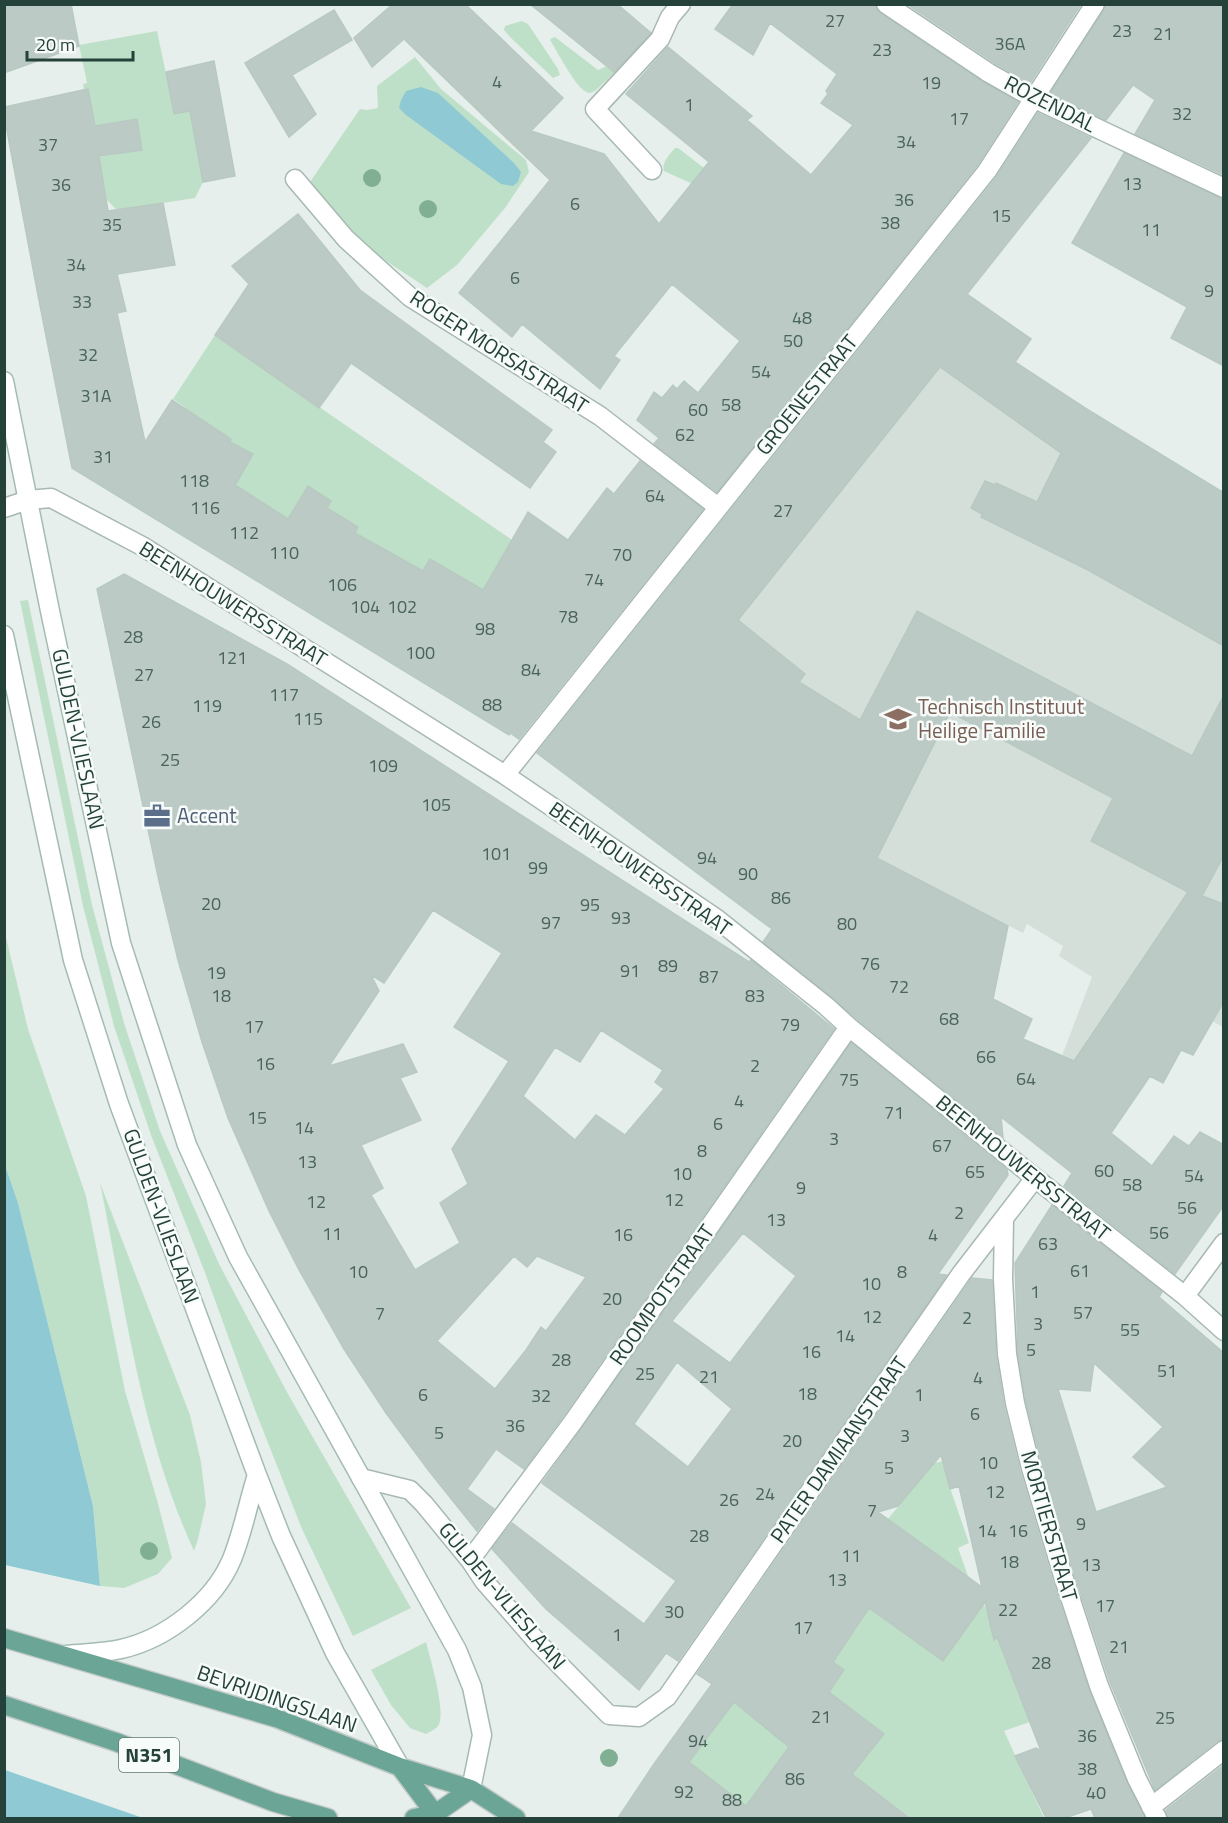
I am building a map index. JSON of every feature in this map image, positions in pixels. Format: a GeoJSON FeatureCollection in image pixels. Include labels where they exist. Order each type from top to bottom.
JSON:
{"type":"FeatureCollection","features":[{"type":"Feature","properties":{"kind":"main road","name":"BEVRIJDINGSLAAN"},"geometry":{"type":"LineString","coordinates":[[4,1638],[276,1718],[400,1767],[471,1789],[516,1818]]}},
{"type":"Feature","properties":{"kind":"main road","name":"N351"},"geometry":{"type":"LineString","coordinates":[[4,1705],[116,1742],[273,1802],[328,1818]]}},
{"type":"Feature","properties":{"kind":"main road"},"geometry":{"type":"LineString","coordinates":[[400,1767],[436,1816]]}},
{"type":"Feature","properties":{"kind":"main road"},"geometry":{"type":"LineString","coordinates":[[414,1818],[436,1816],[471,1789]]}},
{"type":"Feature","properties":{"kind":"street"},"geometry":{"type":"LineString","coordinates":[[652,170],[595,109],[660,39],[670,17],[681,4]]}},
{"type":"Feature","properties":{"kind":"street","name":"ROZENDAL"},"geometry":{"type":"LineString","coordinates":[[886,4],[989,73],[1035,99],[1224,188]]}},
{"type":"Feature","properties":{"kind":"street","name":"GROENESTRAAT"},"geometry":{"type":"LineString","coordinates":[[505,775],[987,171],[1095,4]]}},
{"type":"Feature","properties":{"kind":"street","name":"ROGER MORSASTRAAT"},"geometry":{"type":"LineString","coordinates":[[295,180],[346,239],[410,297],[600,416],[718,507]]}},
{"type":"Feature","properties":{"kind":"street","name":"GULDEN-VLIESLAAN"},"geometry":{"type":"LineString","coordinates":[[5,388],[122,943],[187,1144],[238,1257],[457,1650],[472,1687],[482,1735],[471,1789]]}},
{"type":"Feature","properties":{"kind":"street","name":"BEENHOUWERSSTRAAT"},"geometry":{"type":"LineString","coordinates":[[4,508],[28,500],[51,498],[142,546],[505,775],[717,919],[1035,1178],[1185,1296],[1224,1331]]}},
{"type":"Feature","properties":{"kind":"street","name":"GULDEN-VLIESLAAN"},"geometry":{"type":"LineString","coordinates":[[4,635],[73,960],[119,1104],[256,1475],[281,1536],[332,1647],[400,1767]]}},
{"type":"Feature","properties":{"kind":"street","name":"ROOMPOTSTRAAT"},"geometry":{"type":"LineString","coordinates":[[470,1560],[573,1422],[849,1027]]}},
{"type":"Feature","properties":{"kind":"street","name":"PATER DAMIAANSTRAAT"},"geometry":{"type":"LineString","coordinates":[[639,1718],[667,1697],[954,1284],[1035,1178]]}},
{"type":"Feature","properties":{"kind":"street","name":"MORTIERSTRAAT"},"geometry":{"type":"LineString","coordinates":[[1004,1219],[1007,1354],[1015,1403],[1031,1468],[1099,1686],[1137,1779],[1154,1813]]}},
{"type":"Feature","properties":{"kind":"street"},"geometry":{"type":"LineString","coordinates":[[1185,1296],[1224,1243]]}},
{"type":"Feature","properties":{"kind":"street"},"geometry":{"type":"LineString","coordinates":[[66,1656],[122,1649],[151,1638],[175,1625],[206,1599],[217,1586],[231,1562],[256,1475]]}},
{"type":"Feature","properties":{"kind":"street","name":"GULDEN-VLIESLAAN"},"geometry":{"type":"LineString","coordinates":[[361,1478],[410,1490],[539,1644],[609,1715],[639,1718]]}},
{"type":"Feature","properties":{"kind":"street"},"geometry":{"type":"LineString","coordinates":[[1154,1813],[1224,1750]]}},
{"type":"Feature","properties":{"kind":"shaded area","name":"Technisch Instituut Heilige Familie"},"geometry":{"type":"Polygon","coordinates":[[[938,262],[973,287],[949,322],[963,331],[981,304],[1031,339],[1016,362],[1085,408],[1223,493],[1223,1027],[1212,1021],[1181,1050],[1163,1083],[1150,1077],[1057,1069],[1092,977],[1059,956],[1063,946],[1027,924],[1023,933],[877,857],[568,727],[938,262]]]}},
{"type":"Feature","properties":{"kind":"green space"},"geometry":{"type":"Polygon","coordinates":[[[522,21],[528,24],[560,75],[553,78],[504,30],[505,26],[522,21]]]}},
{"type":"Feature","properties":{"kind":"green space"},"geometry":{"type":"Polygon","coordinates":[[[644,27],[653,33],[652,38],[595,91],[590,93],[576,82],[550,40],[555,37],[598,70],[607,66],[644,27]]]}},
{"type":"Feature","properties":{"kind":"green space"},"geometry":{"type":"Polygon","coordinates":[[[157,31],[174,112],[190,111],[203,182],[195,198],[117,210],[107,200],[99,157],[141,150],[137,119],[92,126],[83,84],[87,83],[79,45],[157,31]]]}},
{"type":"Feature","properties":{"kind":"green space"},"geometry":{"type":"Polygon","coordinates":[[[415,57],[441,89],[526,160],[529,172],[505,208],[457,265],[427,288],[368,249],[310,182],[360,109],[378,108],[377,86],[415,57]]]}},
{"type":"Feature","properties":{"kind":"green space"},"geometry":{"type":"Polygon","coordinates":[[[675,148],[734,191],[730,201],[664,171],[665,162],[675,148]]]}},
{"type":"Feature","properties":{"kind":"green space"},"geometry":{"type":"Polygon","coordinates":[[[215,335],[512,540],[452,645],[444,567],[430,559],[409,594],[382,548],[355,533],[358,527],[345,519],[335,537],[316,526],[331,501],[308,486],[288,519],[235,485],[253,454],[179,419],[186,408],[173,399],[215,335]]]}},
{"type":"Feature","properties":{"kind":"green space"},"geometry":{"type":"Polygon","coordinates":[[[28,600],[92,905],[124,1023],[160,1131],[219,1264],[288,1394],[411,1608],[353,1636],[302,1529],[255,1410],[204,1270],[151,1135],[114,1026],[83,906],[20,601],[28,600]]]}},
{"type":"Feature","properties":{"kind":"green space"},"geometry":{"type":"Polygon","coordinates":[[[4,929],[28,1029],[86,1196],[125,1391],[172,1558],[158,1574],[124,1588],[100,1586],[93,1506],[18,1203],[5,1165],[4,929]]]}},
{"type":"Feature","properties":{"kind":"green space"},"geometry":{"type":"Polygon","coordinates":[[[100,1183],[190,1415],[201,1462],[206,1504],[194,1551],[160,1462],[136,1370],[100,1183]]]}},
{"type":"Feature","properties":{"kind":"green space"},"geometry":{"type":"Polygon","coordinates":[[[944,1461],[949,1485],[969,1543],[958,1548],[978,1604],[983,1602],[1022,1703],[1055,1713],[1004,1731],[1044,1818],[910,1818],[852,1774],[884,1734],[829,1692],[844,1671],[833,1662],[830,1615],[854,1632],[869,1608],[888,1519],[934,1463],[944,1461]]]}},
{"type":"Feature","properties":{"kind":"green space"},"geometry":{"type":"Polygon","coordinates":[[[426,1642],[437,1686],[440,1720],[438,1726],[426,1734],[410,1728],[391,1705],[371,1670],[426,1642]]]}},
{"type":"Feature","properties":{"kind":"green space"},"geometry":{"type":"Polygon","coordinates":[[[760,1701],[799,1733],[747,1807],[685,1768],[734,1702],[750,1715],[760,1701]]]}},
{"type":"Feature","properties":{"kind":"water"},"geometry":{"type":"Polygon","coordinates":[[[421,87],[438,93],[514,163],[521,172],[518,182],[513,186],[501,184],[406,115],[399,108],[401,100],[406,91],[421,87]]]}},
{"type":"Feature","properties":{"kind":"water"},"geometry":{"type":"Polygon","coordinates":[[[5,1165],[18,1203],[93,1506],[100,1586],[5,1565],[5,1165]]]}},
{"type":"Feature","properties":{"kind":"water"},"geometry":{"type":"Polygon","coordinates":[[[5,1770],[143,1818],[5,1818],[5,1770]]]}},
{"type":"Feature","properties":{"kind":"building"},"geometry":{"type":"Polygon","coordinates":[[[4,4],[71,4],[79,46],[4,73],[4,4]]]}},
{"type":"Feature","properties":{"kind":"building"},"geometry":{"type":"Polygon","coordinates":[[[393,4],[465,4],[563,98],[531,131],[604,154],[659,224],[709,162],[626,94],[668,47],[752,116],[747,120],[811,175],[853,125],[821,103],[837,74],[770,23],[753,55],[715,29],[733,4],[875,4],[880,13],[983,82],[1018,102],[978,164],[717,492],[654,444],[659,438],[637,420],[654,392],[662,398],[673,385],[677,389],[684,381],[698,393],[740,341],[672,284],[614,356],[620,360],[600,389],[522,324],[512,337],[459,293],[550,180],[404,39],[372,67],[354,38],[393,4]]]}},
{"type":"Feature","properties":{"kind":"building"},"geometry":{"type":"Polygon","coordinates":[[[530,4],[617,4],[651,33],[614,72],[530,4]]]}},
{"type":"Feature","properties":{"kind":"building"},"geometry":{"type":"Polygon","coordinates":[[[907,4],[1081,4],[1030,83],[995,63],[907,4]]]}},
{"type":"Feature","properties":{"kind":"building"},"geometry":{"type":"Polygon","coordinates":[[[1106,4],[1224,4],[1224,175],[1135,134],[1155,100],[1133,85],[1106,120],[1050,94],[1106,4]]]}},
{"type":"Feature","properties":{"kind":"building"},"geometry":{"type":"Polygon","coordinates":[[[334,10],[352,40],[292,75],[316,114],[289,137],[245,63],[334,10]]]}},
{"type":"Feature","properties":{"kind":"building"},"geometry":{"type":"Polygon","coordinates":[[[214,61],[235,176],[203,182],[190,111],[174,114],[166,72],[214,61]]]}},
{"type":"Feature","properties":{"kind":"building"},"geometry":{"type":"Polygon","coordinates":[[[88,89],[95,126],[137,119],[142,150],[99,156],[108,211],[163,203],[175,265],[117,274],[126,311],[117,313],[145,442],[172,400],[231,439],[230,442],[253,454],[235,485],[288,519],[308,486],[331,501],[327,508],[358,527],[355,533],[423,571],[430,559],[483,590],[528,512],[568,540],[607,488],[614,494],[640,461],[703,509],[519,739],[72,468],[4,107],[88,89]]]}},
{"type":"Feature","properties":{"kind":"building"},"geometry":{"type":"Polygon","coordinates":[[[1038,113],[1091,138],[967,294],[1031,339],[1015,362],[1085,408],[1224,493],[1224,646],[1088,570],[981,517],[982,514],[971,508],[985,481],[995,485],[996,483],[1037,502],[1061,453],[940,367],[738,620],[805,674],[799,682],[860,720],[917,611],[1192,756],[1224,695],[1224,855],[1202,896],[1224,904],[1224,1001],[1193,1055],[1181,1050],[1163,1083],[1150,1076],[1111,1133],[1152,1166],[1174,1136],[1189,1146],[1200,1132],[1224,1145],[1224,1205],[1175,1274],[1064,1186],[1072,1173],[1001,1117],[1003,1138],[763,942],[772,929],[537,753],[996,178],[1038,113]],[[950,712],[877,858],[1008,926],[993,999],[1032,1019],[1023,1039],[1074,1061],[1188,892],[1091,841],[1113,798],[950,712]]]}},
{"type":"Feature","properties":{"kind":"building"},"geometry":{"type":"Polygon","coordinates":[[[1124,153],[1224,199],[1224,366],[1171,338],[1187,307],[1072,243],[1124,153]]]}},
{"type":"Feature","properties":{"kind":"building"},"geometry":{"type":"Polygon","coordinates":[[[298,214],[360,290],[552,430],[543,442],[556,452],[530,488],[351,363],[319,408],[215,335],[249,284],[232,266],[298,214]]]}},
{"type":"Feature","properties":{"kind":"building"},"geometry":{"type":"Polygon","coordinates":[[[124,574],[287,664],[749,962],[751,960],[834,1029],[524,1469],[496,1449],[467,1489],[494,1509],[477,1531],[386,1413],[344,1349],[269,1211],[228,1118],[202,1042],[178,960],[97,589],[124,574]],[[433,910],[384,983],[371,975],[379,991],[329,1066],[403,1044],[417,1072],[400,1078],[421,1120],[361,1145],[383,1188],[371,1195],[415,1270],[460,1243],[440,1203],[468,1184],[452,1149],[509,1061],[454,1027],[502,953],[433,910]],[[601,1030],[580,1062],[555,1047],[523,1096],[575,1140],[596,1115],[625,1135],[664,1089],[655,1082],[663,1070],[601,1030]],[[514,1256],[437,1341],[495,1389],[541,1327],[546,1331],[586,1277],[537,1256],[527,1267],[514,1256]]]}},
{"type":"Feature","properties":{"kind":"building"},"geometry":{"type":"Polygon","coordinates":[[[851,1043],[1007,1170],[1008,1175],[938,1274],[947,1275],[678,1661],[666,1653],[639,1690],[546,1609],[492,1549],[512,1523],[644,1624],[676,1581],[542,1483],[851,1043]],[[743,1233],[672,1321],[730,1363],[796,1276],[743,1233]],[[677,1362],[634,1424],[688,1467],[732,1409],[677,1362]]]}},
{"type":"Feature","properties":{"kind":"building"},"geometry":{"type":"Polygon","coordinates":[[[1052,1205],[1162,1292],[1159,1297],[1224,1353],[1224,1739],[1217,1741],[1155,1790],[1110,1682],[1042,1465],[1026,1401],[1018,1353],[1015,1263],[1052,1205]],[[1094,1363],[1090,1391],[1058,1389],[1096,1512],[1167,1487],[1133,1457],[1163,1427],[1094,1363]]]}},
{"type":"Feature","properties":{"kind":"building"},"geometry":{"type":"Polygon","coordinates":[[[972,1278],[992,1280],[996,1356],[1004,1406],[1020,1471],[1053,1582],[1089,1690],[1127,1783],[1145,1818],[1095,1818],[1091,1809],[1065,1818],[1046,1818],[1015,1756],[1036,1748],[1041,1751],[997,1637],[994,1640],[985,1602],[943,1661],[869,1608],[833,1662],[844,1670],[829,1692],[884,1734],[852,1774],[909,1818],[618,1818],[712,1684],[697,1674],[972,1278]],[[941,1455],[898,1506],[878,1512],[982,1587],[959,1486],[950,1489],[941,1455]],[[734,1702],[689,1762],[746,1806],[789,1747],[734,1702]]]}},
{"type":"Feature","properties":{"kind":"building"},"geometry":{"type":"Polygon","coordinates":[[[1224,1765],[1224,1818],[1168,1818],[1166,1810],[1224,1765]]]}},
{"type":"Feature","properties":{"kind":"place","name":"Technisch Instituut Heilige Familie"},"geometry":{"type":"Point","coordinates":[898,719]}},
{"type":"Feature","properties":{"kind":"place","name":"Accent"},"geometry":{"type":"Point","coordinates":[157,816]}}]}
